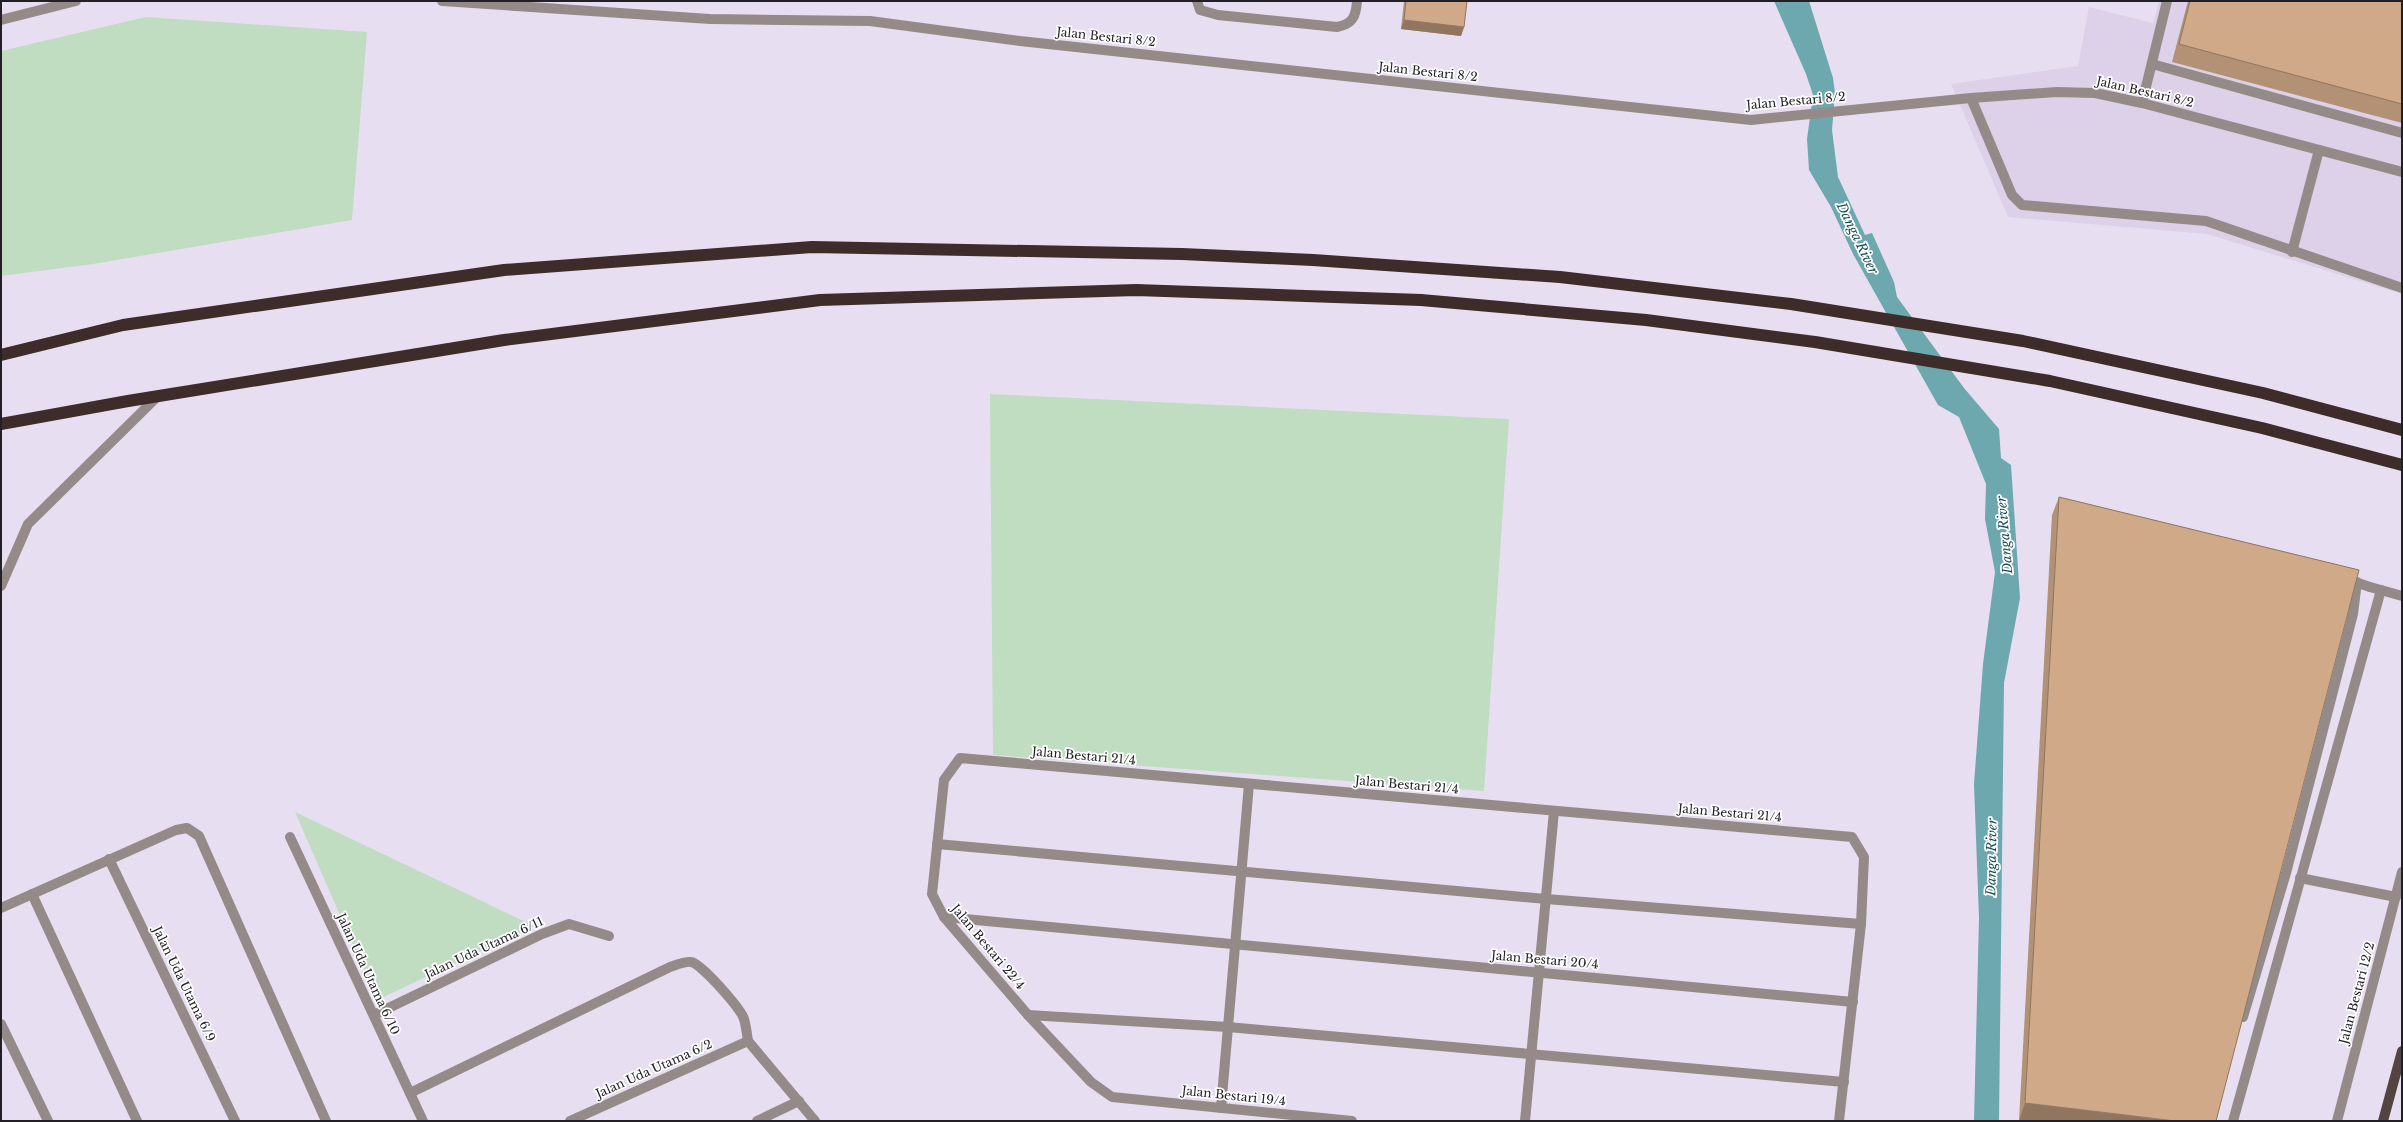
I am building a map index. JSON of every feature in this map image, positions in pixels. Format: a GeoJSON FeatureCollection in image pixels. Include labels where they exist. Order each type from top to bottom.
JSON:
{"type":"FeatureCollection","features":[{"type":"Feature","properties":{"kind":"highway"},"geometry":{"type":"LineString","coordinates":[[1,355],[123,325],[504,270],[812,247],[1182,254],[1313,260],[1560,277],[1791,304],[2023,341],[2263,393],[2402,430]]}},
{"type":"Feature","properties":{"kind":"highway"},"geometry":{"type":"LineString","coordinates":[[1,424],[158,396],[504,340],[828,300],[1136,290],[1421,300],[1646,320],[1815,342],[2050,381],[2262,428],[2402,465]]}},
{"type":"Feature","properties":{"kind":"main road"},"geometry":{"type":"LineString","coordinates":[[2383,1121],[2402,1051]]}},
{"type":"Feature","properties":{"kind":"street"},"geometry":{"type":"LineString","coordinates":[[1,20],[76,1]]}},
{"type":"Feature","properties":{"kind":"street","name":"Jalan Bestari 8/2"},"geometry":{"type":"LineString","coordinates":[[442,1],[710,19],[870,21],[1028,42],[1751,120],[1971,98],[2056,92],[2095,92],[2142,103],[2402,172]]}},
{"type":"Feature","properties":{"kind":"street"},"geometry":{"type":"LineString","coordinates":[[1196,1],[1200,10],[1213,14],[1337,27],[1347,26],[1353,20],[1357,1]]}},
{"type":"Feature","properties":{"kind":"street"},"geometry":{"type":"LineString","coordinates":[[2142,103],[2167,1]]}},
{"type":"Feature","properties":{"kind":"street"},"geometry":{"type":"LineString","coordinates":[[2152,64],[2402,133]]}},
{"type":"Feature","properties":{"kind":"street"},"geometry":{"type":"LineString","coordinates":[[1971,98],[2012,195],[2022,205],[2206,221],[2292,252],[2402,288]]}},
{"type":"Feature","properties":{"kind":"street"},"geometry":{"type":"LineString","coordinates":[[2292,252],[2319,150]]}},
{"type":"Feature","properties":{"kind":"street"},"geometry":{"type":"LineString","coordinates":[[1,586],[28,524],[158,396]]}},
{"type":"Feature","properties":{"kind":"street"},"geometry":{"type":"LineString","coordinates":[[2335,576],[2402,596]]}},
{"type":"Feature","properties":{"kind":"street"},"geometry":{"type":"LineString","coordinates":[[2238,1030],[2286,873],[2353,614],[2357,582]]}},
{"type":"Feature","properties":{"kind":"street"},"geometry":{"type":"LineString","coordinates":[[2233,1121],[2381,590]]}},
{"type":"Feature","properties":{"kind":"street","name":"Jalan Bestari 21/4"},"geometry":{"type":"LineString","coordinates":[[960,758],[1852,837],[1864,857],[1861,924]]}},
{"type":"Feature","properties":{"kind":"street","name":"Jalan Bestari 22/4"},"geometry":{"type":"LineString","coordinates":[[960,758],[944,780],[932,894],[944,917],[1028,1015],[1091,1082],[1112,1097]]}},
{"type":"Feature","properties":{"kind":"street"},"geometry":{"type":"LineString","coordinates":[[1221,1108],[1249,784]]}},
{"type":"Feature","properties":{"kind":"street"},"geometry":{"type":"LineString","coordinates":[[1525,1121],[1554,811]]}},
{"type":"Feature","properties":{"kind":"street"},"geometry":{"type":"LineString","coordinates":[[1,908],[109,858],[176,830],[187,828],[199,836],[326,1121]]}},
{"type":"Feature","properties":{"kind":"street","name":"Jalan Uda Utama 6/10"},"geometry":{"type":"LineString","coordinates":[[290,837],[423,1121]]}},
{"type":"Feature","properties":{"kind":"street"},"geometry":{"type":"LineString","coordinates":[[937,844],[1546,899],[1861,924],[1839,1121]]}},
{"type":"Feature","properties":{"kind":"street","name":"Jalan Uda Utama 6/9"},"geometry":{"type":"LineString","coordinates":[[109,858],[235,1121]]}},
{"type":"Feature","properties":{"kind":"street","name":"Jalan Bestari 12/2"},"geometry":{"type":"LineString","coordinates":[[2337,1121],[2402,872]]}},
{"type":"Feature","properties":{"kind":"street"},"geometry":{"type":"LineString","coordinates":[[2300,878],[2396,897]]}},
{"type":"Feature","properties":{"kind":"street"},"geometry":{"type":"LineString","coordinates":[[32,894],[137,1121]]}},
{"type":"Feature","properties":{"kind":"street","name":"Jalan Bestari 20/4"},"geometry":{"type":"LineString","coordinates":[[944,917],[1853,1002]]}},
{"type":"Feature","properties":{"kind":"street","name":"Jalan Uda Utama 6/11"},"geometry":{"type":"LineString","coordinates":[[374,1015],[542,934],[569,924],[609,936]]}},
{"type":"Feature","properties":{"kind":"street"},"geometry":{"type":"LineString","coordinates":[[410,1093],[670,967],[692,962],[703,968],[744,1018],[748,1041],[815,1121]]}},
{"type":"Feature","properties":{"kind":"street"},"geometry":{"type":"LineString","coordinates":[[1028,1015],[1228,1027],[1844,1082]]}},
{"type":"Feature","properties":{"kind":"street"},"geometry":{"type":"LineString","coordinates":[[1,1024],[48,1121]]}},
{"type":"Feature","properties":{"kind":"street","name":"Jalan Uda Utama 6/2"},"geometry":{"type":"LineString","coordinates":[[570,1121],[748,1041]]}},
{"type":"Feature","properties":{"kind":"street","name":"Jalan Bestari 19/4"},"geometry":{"type":"LineString","coordinates":[[1112,1097],[1352,1121]]}},
{"type":"Feature","properties":{"kind":"street"},"geometry":{"type":"LineString","coordinates":[[757,1121],[799,1101]]}},
{"type":"Feature","properties":{"kind":"shaded area"},"geometry":{"type":"Polygon","coordinates":[[[2159,1],[2402,1],[2402,294],[2207,234],[2008,217],[1951,84],[2078,66],[2089,7],[2153,23],[2159,1]]]}},
{"type":"Feature","properties":{"kind":"shaded area"},"geometry":{"type":"Polygon","coordinates":[[[146,17],[367,32],[352,220],[93,264],[1,276],[1,51],[146,17]]]}},
{"type":"Feature","properties":{"kind":"shaded area"},"geometry":{"type":"Polygon","coordinates":[[[990,394],[1509,419],[1484,791],[993,755],[990,394]]]}},
{"type":"Feature","properties":{"kind":"shaded area"},"geometry":{"type":"Polygon","coordinates":[[[295,812],[534,926],[377,1000],[295,812]]]}},
{"type":"Feature","properties":{"kind":"water","name":"Danga River"},"geometry":{"type":"Polygon","coordinates":[[[1774,1],[1809,1],[1833,78],[1835,93],[1832,130],[1838,177],[1865,235],[1872,233],[1894,282],[1897,297],[1964,388],[1999,429],[2001,458],[2011,465],[2020,598],[2004,683],[1999,1121],[1974,1121],[1979,918],[1974,784],[1983,664],[1995,572],[1985,519],[1986,484],[1959,417],[1938,405],[1853,254],[1831,207],[1809,170],[1807,139],[1813,95],[1806,74],[1774,1]]]}},
{"type":"Feature","properties":{"kind":"building"},"geometry":{"type":"Polygon","coordinates":[[[1406,1],[1467,1],[1464,27],[1404,20],[1406,1]]]}},
{"type":"Feature","properties":{"kind":"building"},"geometry":{"type":"Polygon","coordinates":[[[2190,1],[2402,1],[2402,104],[2179,44],[2190,1]]]}},
{"type":"Feature","properties":{"kind":"building"},"geometry":{"type":"Polygon","coordinates":[[[2059,497],[2359,570],[2216,1121],[2175,1121],[2025,1103],[2059,497]]]}}]}
